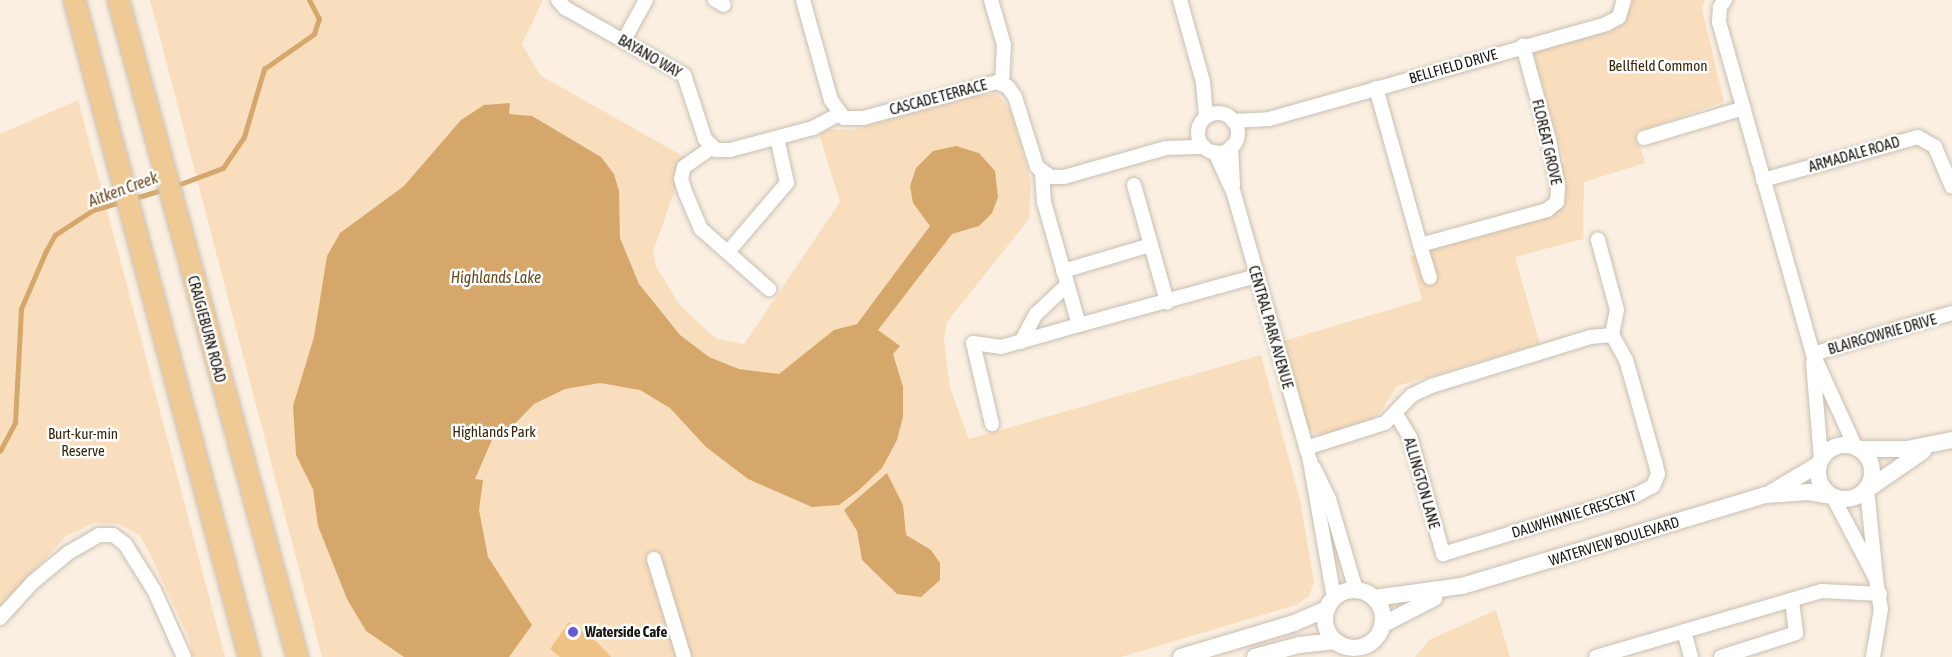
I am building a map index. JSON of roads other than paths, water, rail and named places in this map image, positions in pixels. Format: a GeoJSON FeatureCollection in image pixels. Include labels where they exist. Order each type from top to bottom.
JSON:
{"type":"FeatureCollection","features":[{"type":"Feature","properties":{"kind":"main road"},"geometry":{"type":"LineString","coordinates":[[74,0],[249,657]]}},
{"type":"Feature","properties":{"kind":"main road","name":"CRAIGIEBURN ROAD"},"geometry":{"type":"LineString","coordinates":[[118,0],[297,657]]}},
{"type":"Feature","properties":{"kind":"street","name":"BAYANO WAY"},"geometry":{"type":"LineString","coordinates":[[558,0],[565,8],[687,78],[705,139],[711,148]]}},
{"type":"Feature","properties":{"kind":"street"},"geometry":{"type":"LineString","coordinates":[[624,40],[646,0]]}},
{"type":"Feature","properties":{"kind":"street"},"geometry":{"type":"LineString","coordinates":[[770,289],[701,229],[681,179],[689,161],[711,148],[730,150],[777,138],[813,128],[839,114],[831,100],[803,0]]}},
{"type":"Feature","properties":{"kind":"street"},"geometry":{"type":"LineString","coordinates":[[991,0],[1004,45],[1002,84]]}},
{"type":"Feature","properties":{"kind":"street"},"geometry":{"type":"LineString","coordinates":[[1079,325],[1042,194],[1042,172],[1064,177],[1166,148],[1198,129],[1206,117],[1203,82],[1180,0]]}},
{"type":"Feature","properties":{"kind":"street","name":"BELLFIELD DRIVE"},"geometry":{"type":"LineString","coordinates":[[1209,149],[1234,141],[1269,119],[1613,21],[1622,12],[1624,0]]}},
{"type":"Feature","properties":{"kind":"street"},"geometry":{"type":"LineString","coordinates":[[1725,0],[1720,7],[1719,22],[1813,354],[1857,447],[1867,455],[1873,472],[1867,489],[1876,579],[1880,594],[1880,621],[1873,657]]}},
{"type":"Feature","properties":{"kind":"street","name":"FLOREAT GROVE"},"geometry":{"type":"LineString","coordinates":[[1420,245],[1547,210],[1557,202],[1549,140],[1522,46]]}},
{"type":"Feature","properties":{"kind":"street"},"geometry":{"type":"LineString","coordinates":[[1203,82],[1228,117]]}},
{"type":"Feature","properties":{"kind":"street","name":"CASCADE TERRACE"},"geometry":{"type":"LineString","coordinates":[[839,114],[857,119],[981,85],[1002,84],[1015,97],[1034,159],[1042,172]]}},
{"type":"Feature","properties":{"kind":"street"},"geometry":{"type":"LineString","coordinates":[[1376,88],[1430,278]]}},
{"type":"Feature","properties":{"kind":"street"},"geometry":{"type":"LineString","coordinates":[[1644,138],[1743,108]]}},
{"type":"Feature","properties":{"kind":"street","name":"BELLFIELD DRIVE"},"geometry":{"type":"LineString","coordinates":[[1206,117],[1269,119]]}},
{"type":"Feature","properties":{"kind":"street","name":"CENTRAL PARK AVENUE"},"geometry":{"type":"LineString","coordinates":[[1228,117],[1234,141],[1233,194]]}},
{"type":"Feature","properties":{"kind":"street","name":"CENTRAL PARK AVENUE"},"geometry":{"type":"LineString","coordinates":[[1198,129],[1233,194],[1308,454],[1330,603]]}},
{"type":"Feature","properties":{"kind":"street","name":"ARMADALE ROAD"},"geometry":{"type":"LineString","coordinates":[[1763,180],[1918,137],[1935,147],[1952,187]]}},
{"type":"Feature","properties":{"kind":"street"},"geometry":{"type":"LineString","coordinates":[[728,252],[787,183],[777,138]]}},
{"type":"Feature","properties":{"kind":"street"},"geometry":{"type":"LineString","coordinates":[[1166,148],[1209,149]]}},
{"type":"Feature","properties":{"kind":"street"},"geometry":{"type":"LineString","coordinates":[[1134,185],[1167,302]]}},
{"type":"Feature","properties":{"kind":"street"},"geometry":{"type":"LineString","coordinates":[[1308,454],[1376,428],[1396,414],[1412,394],[1431,386],[1590,337],[1612,335],[1617,310],[1598,240]]}},
{"type":"Feature","properties":{"kind":"street"},"geometry":{"type":"LineString","coordinates":[[1063,271],[1151,245]]}},
{"type":"Feature","properties":{"kind":"street"},"geometry":{"type":"LineString","coordinates":[[992,424],[973,344],[994,348],[1021,342],[1257,276]]}},
{"type":"Feature","properties":{"kind":"street"},"geometry":{"type":"LineString","coordinates":[[1021,342],[1036,314],[1068,285]]}},
{"type":"Feature","properties":{"kind":"street","name":"BLAIRGOWRIE DRIVE"},"geometry":{"type":"LineString","coordinates":[[1813,354],[1952,313]]}},
{"type":"Feature","properties":{"kind":"street","name":"DALWHINNIE CRESCENT"},"geometry":{"type":"LineString","coordinates":[[1443,554],[1634,496],[1653,486],[1658,474],[1653,454],[1626,360],[1612,335]]}},
{"type":"Feature","properties":{"kind":"street"},"geometry":{"type":"LineString","coordinates":[[1813,354],[1820,482],[1832,496],[1876,579]]}},
{"type":"Feature","properties":{"kind":"street","name":"ALLINGTON LANE"},"geometry":{"type":"LineString","coordinates":[[1396,414],[1410,437],[1443,554]]}},
{"type":"Feature","properties":{"kind":"street"},"geometry":{"type":"LineString","coordinates":[[1820,462],[1832,448],[1907,449],[1945,442]]}},
{"type":"Feature","properties":{"kind":"street"},"geometry":{"type":"LineString","coordinates":[[1832,496],[1851,499],[1905,460],[1945,442]]}},
{"type":"Feature","properties":{"kind":"street","name":"CENTRAL PARK AVENUE"},"geometry":{"type":"LineString","coordinates":[[1308,454],[1329,499],[1356,590]]}},
{"type":"Feature","properties":{"kind":"street","name":"WATERVIEW BOULEVARD"},"geometry":{"type":"LineString","coordinates":[[1766,495],[1820,462]]}},
{"type":"Feature","properties":{"kind":"street","name":"WATERVIEW BOULEVARD"},"geometry":{"type":"LineString","coordinates":[[1374,598],[1462,586],[1766,495],[1808,492],[1832,496]]}},
{"type":"Feature","properties":{"kind":"street"},"geometry":{"type":"LineString","coordinates":[[1854,537],[1873,533]]}},
{"type":"Feature","properties":{"kind":"street"},"geometry":{"type":"LineString","coordinates":[[0,618],[33,582],[68,554],[99,535],[114,535],[125,544],[154,590],[184,657]]}},
{"type":"Feature","properties":{"kind":"street"},"geometry":{"type":"LineString","coordinates":[[654,560],[684,657]]}},
{"type":"Feature","properties":{"kind":"street","name":"WATERVIEW BOULEVARD"},"geometry":{"type":"LineString","coordinates":[[1378,632],[1462,586]]}},
{"type":"Feature","properties":{"kind":"street"},"geometry":{"type":"LineString","coordinates":[[1181,657],[1294,623],[1356,590],[1374,598],[1380,606],[1377,657]]}},
{"type":"Feature","properties":{"kind":"street"},"geometry":{"type":"LineString","coordinates":[[1596,657],[1830,590],[1880,594]]}},
{"type":"Feature","properties":{"kind":"street"},"geometry":{"type":"LineString","coordinates":[[1721,657],[1796,633],[1792,600]]}},
{"type":"Feature","properties":{"kind":"street"},"geometry":{"type":"LineString","coordinates":[[1330,603],[1326,626],[1346,648]]}},
{"type":"Feature","properties":{"kind":"street"},"geometry":{"type":"LineString","coordinates":[[1684,631],[1691,657]]}},
{"type":"Feature","properties":{"kind":"street"},"geometry":{"type":"LineString","coordinates":[[1255,657],[1299,645],[1346,648],[1362,646],[1378,632]]}},
{"type":"Feature","properties":{"kind":"water","name":"Highlands Lake"},"geometry":{"type":"Polygon","coordinates":[[[510,103],[509,114],[532,116],[601,157],[614,174],[619,191],[620,238],[639,284],[680,335],[709,357],[739,369],[779,374],[834,330],[857,324],[930,226],[913,203],[910,186],[916,168],[933,151],[956,146],[979,153],[995,171],[998,197],[992,213],[979,226],[952,234],[878,330],[900,346],[893,354],[903,387],[903,417],[897,440],[882,468],[859,490],[839,505],[812,507],[748,479],[706,447],[670,408],[640,390],[600,383],[565,389],[534,404],[500,439],[494,435],[475,479],[483,480],[479,510],[488,557],[532,625],[509,657],[404,657],[366,631],[347,599],[318,526],[313,489],[296,455],[293,406],[314,337],[327,256],[340,233],[404,186],[461,120],[484,105],[510,103]]]}},
{"type":"Feature","properties":{"kind":"water"},"geometry":{"type":"Polygon","coordinates":[[[887,473],[903,505],[906,535],[931,550],[940,563],[940,580],[921,597],[897,594],[862,560],[857,531],[844,510],[887,473]]]}},
{"type":"Feature","properties":{"kind":"waterway","name":"Aitken Creek"},"geometry":{"type":"LineString","coordinates":[[175,186],[223,168],[244,137],[264,69],[314,34],[319,19],[309,0]]}},
{"type":"Feature","properties":{"kind":"waterway","name":"Aitken Creek"},"geometry":{"type":"LineString","coordinates":[[132,199],[164,189]]}},
{"type":"Feature","properties":{"kind":"waterway","name":"Aitken Creek"},"geometry":{"type":"LineString","coordinates":[[0,451],[15,423],[21,309],[46,251],[55,235],[93,210],[121,202]]}},
{"type":"Feature","properties":{"kind":"place","name":"Waterside Cafe"},"geometry":{"type":"Point","coordinates":[573,632]}},
{"type":"Feature","properties":{"kind":"park label","name":"Bellfield Common"},"geometry":{"type":"Point","coordinates":[1658,66]}},
{"type":"Feature","properties":{"kind":"park label","name":"Highlands Park"},"geometry":{"type":"Point","coordinates":[494,432]}},
{"type":"Feature","properties":{"kind":"park label","name":"Burt-kur-min Reserve"},"geometry":{"type":"Point","coordinates":[83,442]}}]}
